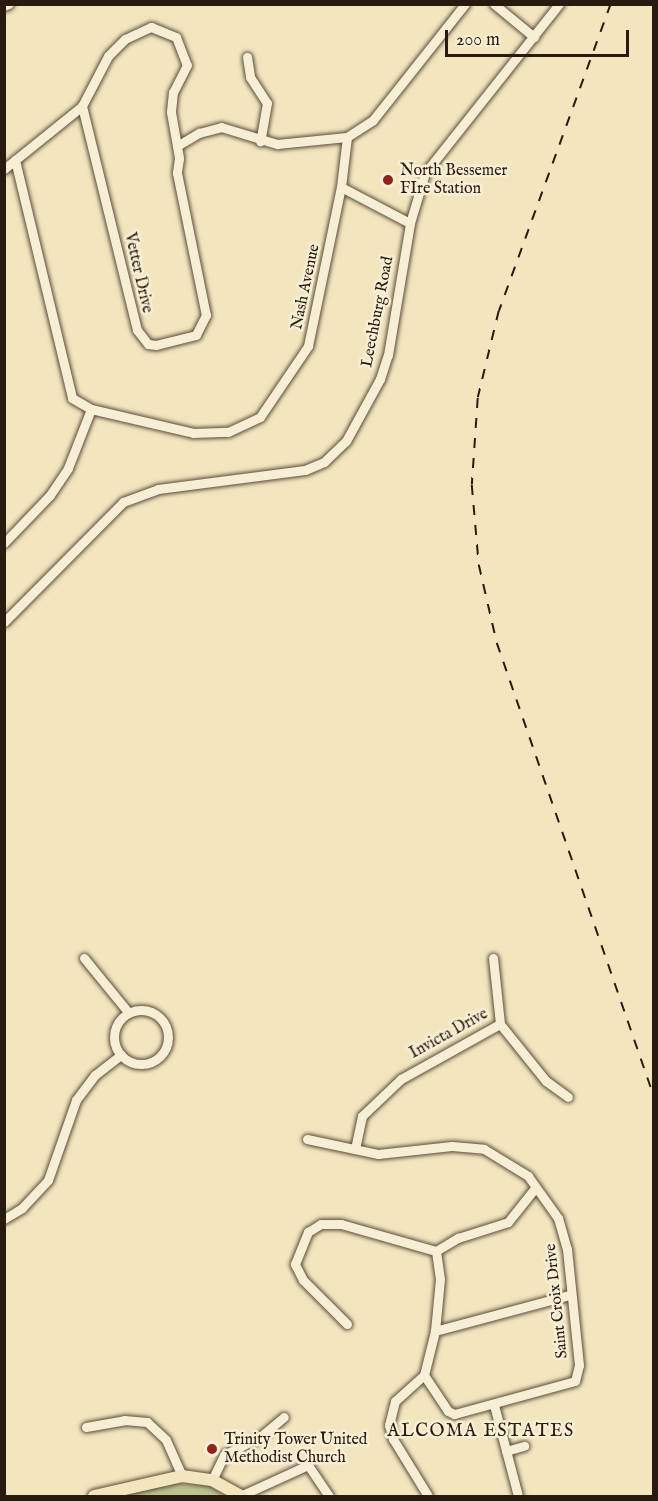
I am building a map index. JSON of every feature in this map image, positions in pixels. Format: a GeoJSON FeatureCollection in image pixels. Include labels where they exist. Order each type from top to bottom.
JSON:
{"type":"FeatureCollection","features":[{"type":"Feature","properties":{"kind":"main road"},"geometry":{"type":"LineString","coordinates":[[94,1497],[182,1476],[212,1480],[240,1496]]}},
{"type":"Feature","properties":{"kind":"street"},"geometry":{"type":"LineString","coordinates":[[4,6],[9,4]]}},
{"type":"Feature","properties":{"kind":"street"},"geometry":{"type":"LineString","coordinates":[[177,146],[221,127],[232,127],[260,141],[290,145],[347,137],[373,120],[465,4]]}},
{"type":"Feature","properties":{"kind":"street"},"geometry":{"type":"LineString","coordinates":[[494,4],[534,37]]}},
{"type":"Feature","properties":{"kind":"street","name":"Leechburg Road"},"geometry":{"type":"LineString","coordinates":[[4,622],[123,502],[158,489],[305,470],[324,462],[337,451],[356,424],[388,355],[417,192],[432,161],[559,4]]}},
{"type":"Feature","properties":{"kind":"street","name":"Vetter Drive"},"geometry":{"type":"LineString","coordinates":[[143,29],[163,31],[176,37],[187,59],[170,104],[177,146],[177,173],[205,321],[196,335],[156,345],[144,339],[132,319],[82,106],[108,56],[125,39],[143,29]]}},
{"type":"Feature","properties":{"kind":"street"},"geometry":{"type":"LineString","coordinates":[[246,57],[250,77],[267,103],[260,141]]}},
{"type":"Feature","properties":{"kind":"street"},"geometry":{"type":"LineString","coordinates":[[4,169],[82,106]]}},
{"type":"Feature","properties":{"kind":"street","name":"Nash Avenue"},"geometry":{"type":"LineString","coordinates":[[15,160],[66,384],[77,403],[91,409],[213,435],[244,426],[260,417],[279,393],[312,335],[341,187],[347,137]]}},
{"type":"Feature","properties":{"kind":"street"},"geometry":{"type":"LineString","coordinates":[[341,187],[410,223]]}},
{"type":"Feature","properties":{"kind":"street"},"geometry":{"type":"LineString","coordinates":[[4,543],[50,495],[62,477],[91,409]]}},
{"type":"Feature","properties":{"kind":"street"},"geometry":{"type":"LineString","coordinates":[[84,958],[128,1012]]}},
{"type":"Feature","properties":{"kind":"street","name":"Invicta Drive"},"geometry":{"type":"LineString","coordinates":[[355,1149],[362,1116],[400,1079],[500,1024],[493,958]]}},
{"type":"Feature","properties":{"kind":"street"},"geometry":{"type":"LineString","coordinates":[[128,1012],[152,1012],[165,1024],[168,1040],[162,1053],[146,1063],[129,1061],[121,1055],[114,1033],[128,1012]]}},
{"type":"Feature","properties":{"kind":"street"},"geometry":{"type":"LineString","coordinates":[[500,1024],[546,1081],[568,1097]]}},
{"type":"Feature","properties":{"kind":"street"},"geometry":{"type":"LineString","coordinates":[[4,1219],[22,1208],[48,1180],[76,1100],[95,1075],[121,1055]]}},
{"type":"Feature","properties":{"kind":"street","name":"Saint Croix Drive"},"geometry":{"type":"LineString","coordinates":[[307,1139],[378,1154],[452,1146],[484,1149],[515,1165],[535,1188],[565,1233],[569,1295],[579,1365],[575,1381],[494,1405],[454,1414],[447,1411],[424,1375]]}},
{"type":"Feature","properties":{"kind":"street"},"geometry":{"type":"LineString","coordinates":[[347,1324],[303,1280],[295,1264],[308,1232],[321,1224],[341,1224],[436,1251],[458,1238],[508,1222],[535,1188]]}},
{"type":"Feature","properties":{"kind":"street"},"geometry":{"type":"LineString","coordinates":[[428,1497],[393,1438],[389,1425],[394,1401],[412,1382],[424,1375],[435,1331],[440,1279],[436,1251]]}},
{"type":"Feature","properties":{"kind":"street"},"geometry":{"type":"LineString","coordinates":[[435,1331],[569,1295]]}},
{"type":"Feature","properties":{"kind":"street"},"geometry":{"type":"LineString","coordinates":[[494,1405],[518,1497]]}},
{"type":"Feature","properties":{"kind":"street"},"geometry":{"type":"LineString","coordinates":[[212,1480],[224,1455],[260,1437],[284,1417]]}},
{"type":"Feature","properties":{"kind":"street"},"geometry":{"type":"LineString","coordinates":[[86,1427],[124,1420],[147,1422],[166,1440],[182,1476]]}},
{"type":"Feature","properties":{"kind":"street"},"geometry":{"type":"LineString","coordinates":[[506,1451],[524,1446]]}},
{"type":"Feature","properties":{"kind":"street"},"geometry":{"type":"LineString","coordinates":[[240,1496],[308,1465],[329,1497]]}},
{"type":"Feature","properties":{"kind":"green space"},"geometry":{"type":"Polygon","coordinates":[[[168,1483],[210,1486],[224,1496],[116,1496],[168,1483]]]}},
{"type":"Feature","properties":{"kind":"railway"},"geometry":{"type":"LineString","coordinates":[[611,4],[499,311],[478,398],[472,485],[479,565],[497,643],[654,1096]]}},
{"type":"Feature","properties":{"kind":"place","name":"North Bessemer FIre Station"},"geometry":{"type":"Point","coordinates":[388,180]}},
{"type":"Feature","properties":{"kind":"place","name":"Trinity Tower United Methodist Church"},"geometry":{"type":"Point","coordinates":[212,1449]}},
{"type":"Feature","properties":{"kind":"district","name":"ALCOMA ESTATES"},"geometry":{"type":"Point","coordinates":[481,1432]}}]}
